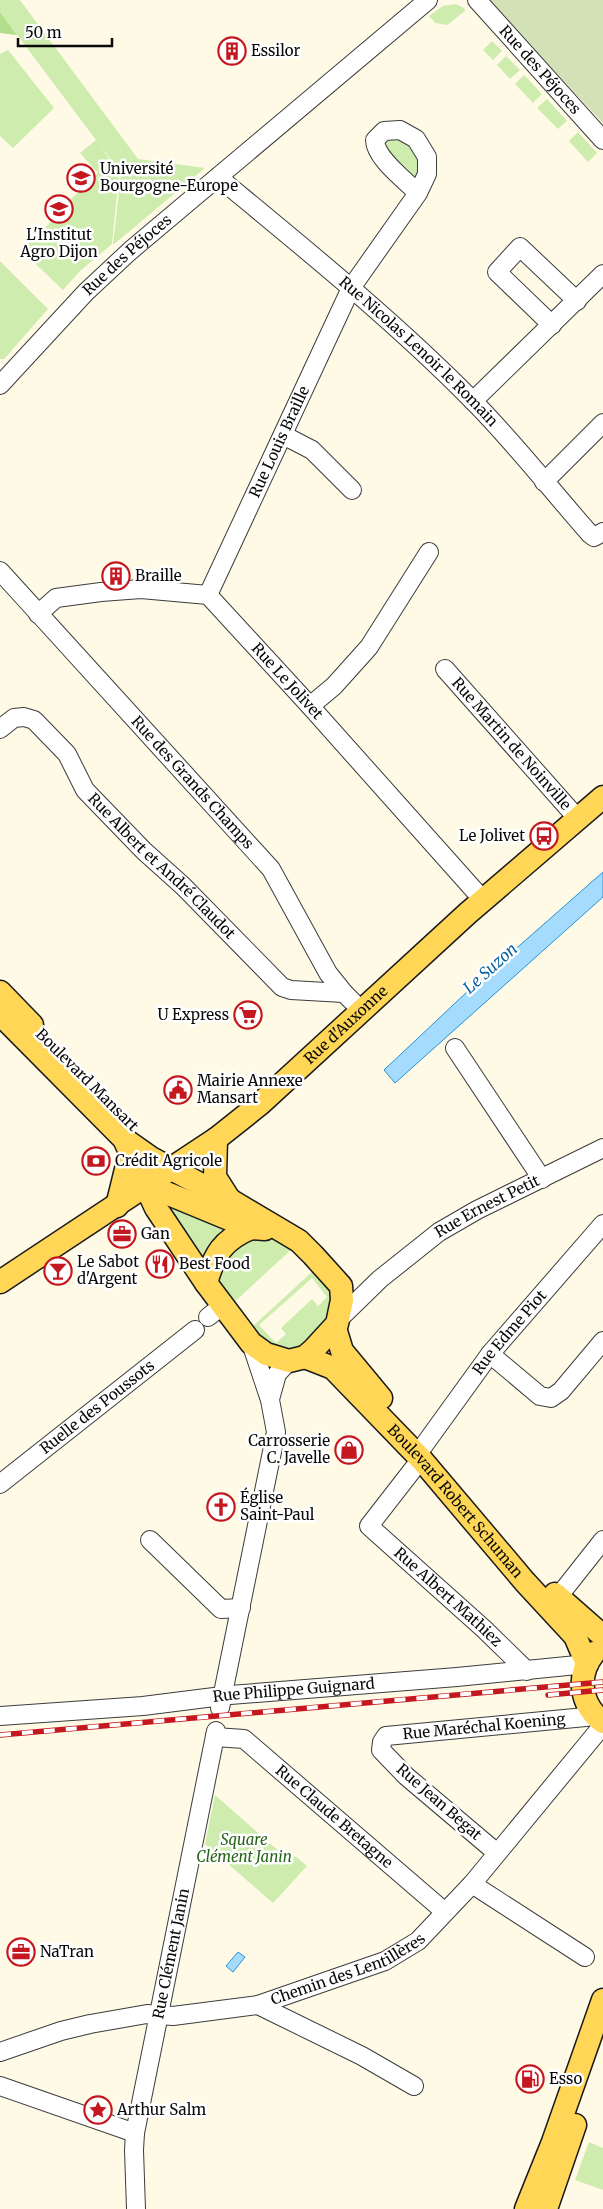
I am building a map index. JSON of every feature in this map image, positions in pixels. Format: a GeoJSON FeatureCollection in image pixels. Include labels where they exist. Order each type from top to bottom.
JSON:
{"type":"FeatureCollection","features":[{"type":"Feature","properties":{"kind":"main road","name":"Rue d'Auxonne"},"geometry":{"type":"LineString","coordinates":[[0,1282],[216,1139],[260,1104],[483,900],[603,796]]}},
{"type":"Feature","properties":{"kind":"main road","name":"Boulevard Mansart"},"geometry":{"type":"LineString","coordinates":[[0,992],[157,1150],[172,1169]]}},
{"type":"Feature","properties":{"kind":"main road","name":"Boulevard Mansart"},"geometry":{"type":"LineString","coordinates":[[0,1014],[127,1146]]}},
{"type":"Feature","properties":{"kind":"main road"},"geometry":{"type":"LineString","coordinates":[[216,1139],[216,1177],[230,1200]]}},
{"type":"Feature","properties":{"kind":"main road"},"geometry":{"type":"LineString","coordinates":[[127,1146],[230,1200],[299,1241],[341,1286],[342,1300],[337,1323],[297,1359],[266,1354],[251,1343],[215,1311],[206,1283],[156,1208],[147,1185],[127,1146]]}},
{"type":"Feature","properties":{"kind":"main road"},"geometry":{"type":"LineString","coordinates":[[117,1206],[127,1146]]}},
{"type":"Feature","properties":{"kind":"main road"},"geometry":{"type":"LineString","coordinates":[[147,1185],[251,1228],[288,1235]]}},
{"type":"Feature","properties":{"kind":"main road"},"geometry":{"type":"LineString","coordinates":[[206,1283],[213,1262],[224,1244],[232,1237],[251,1228]]}},
{"type":"Feature","properties":{"kind":"main road","name":"Boulevard Robert Schuman"},"geometry":{"type":"LineString","coordinates":[[337,1323],[338,1342],[346,1357],[525,1582],[575,1636],[587,1664]]}},
{"type":"Feature","properties":{"kind":"main road","name":"Boulevard Robert Schuman"},"geometry":{"type":"LineString","coordinates":[[297,1359],[333,1368],[421,1453],[558,1597],[603,1636]]}},
{"type":"Feature","properties":{"kind":"main road"},"geometry":{"type":"LineString","coordinates":[[601,1721],[584,1695],[583,1676],[587,1664],[596,1651],[603,1646]]}},
{"type":"Feature","properties":{"kind":"main road"},"geometry":{"type":"LineString","coordinates":[[526,2209],[553,2142],[603,2000]]}},
{"type":"Feature","properties":{"kind":"main road"},"geometry":{"type":"LineString","coordinates":[[546,2209],[603,2044]]}},
{"type":"Feature","properties":{"kind":"street","name":"Rue des Péjoces"},"geometry":{"type":"LineString","coordinates":[[2,379],[86,292],[130,251],[428,0]]}},
{"type":"Feature","properties":{"kind":"street","name":"Rue des Péjoces"},"geometry":{"type":"LineString","coordinates":[[477,0],[603,140]]}},
{"type":"Feature","properties":{"kind":"street","name":"Rue Nicolas Lenoir le Romain"},"geometry":{"type":"LineString","coordinates":[[218,177],[352,288],[433,362],[473,401],[590,534],[594,537],[603,532]]}},
{"type":"Feature","properties":{"kind":"street","name":"Rue Louis Braille"},"geometry":{"type":"LineString","coordinates":[[208,595],[352,288],[418,193]]}},
{"type":"Feature","properties":{"kind":"street"},"geometry":{"type":"LineString","coordinates":[[552,325],[497,272],[520,247],[577,301]]}},
{"type":"Feature","properties":{"kind":"street"},"geometry":{"type":"LineString","coordinates":[[473,401],[603,274]]}},
{"type":"Feature","properties":{"kind":"street"},"geometry":{"type":"LineString","coordinates":[[544,482],[603,422]]}},
{"type":"Feature","properties":{"kind":"street"},"geometry":{"type":"LineString","coordinates":[[283,435],[312,450],[352,490]]}},
{"type":"Feature","properties":{"kind":"street"},"geometry":{"type":"LineString","coordinates":[[310,706],[334,686],[369,647],[430,552]]}},
{"type":"Feature","properties":{"kind":"street","name":"Rue des Grands Champs"},"geometry":{"type":"LineString","coordinates":[[0,571],[271,869],[328,973],[344,994],[362,1011]]}},
{"type":"Feature","properties":{"kind":"street"},"geometry":{"type":"LineString","coordinates":[[38,614],[56,598],[101,592],[141,589],[208,595]]}},
{"type":"Feature","properties":{"kind":"street","name":"Rue Le Jolivet"},"geometry":{"type":"LineString","coordinates":[[208,595],[483,900]]}},
{"type":"Feature","properties":{"kind":"street","name":"Rue Martin de Noinville"},"geometry":{"type":"LineString","coordinates":[[445,669],[578,819]]}},
{"type":"Feature","properties":{"kind":"street","name":"Rue Albert et André Claudot"},"geometry":{"type":"LineString","coordinates":[[0,730],[14,718],[24,716],[34,720],[67,754],[85,790],[282,987],[291,990],[344,994]]}},
{"type":"Feature","properties":{"kind":"street"},"geometry":{"type":"LineString","coordinates":[[455,1048],[542,1179]]}},
{"type":"Feature","properties":{"kind":"street","name":"Rue Ernest Petit"},"geometry":{"type":"LineString","coordinates":[[337,1323],[380,1279],[438,1232],[477,1210],[603,1148]]}},
{"type":"Feature","properties":{"kind":"street","name":"Rue Edme Piot"},"geometry":{"type":"LineString","coordinates":[[369,1526],[490,1354],[603,1224]]}},
{"type":"Feature","properties":{"kind":"street","name":"Rue Ernest Petit"},"geometry":{"type":"LineString","coordinates":[[341,1286],[380,1279]]}},
{"type":"Feature","properties":{"kind":"street","name":"Ruelle des Poussots"},"geometry":{"type":"LineString","coordinates":[[0,1484],[195,1330]]}},
{"type":"Feature","properties":{"kind":"street"},"geometry":{"type":"LineString","coordinates":[[490,1354],[540,1396],[551,1398],[562,1391],[603,1341]]}},
{"type":"Feature","properties":{"kind":"street"},"geometry":{"type":"LineString","coordinates":[[221,1704],[276,1432],[270,1400],[251,1343]]}},
{"type":"Feature","properties":{"kind":"street"},"geometry":{"type":"LineString","coordinates":[[270,1400],[277,1374],[297,1359]]}},
{"type":"Feature","properties":{"kind":"street","name":"Rue Albert Mathiez"},"geometry":{"type":"LineString","coordinates":[[369,1526],[527,1670]]}},
{"type":"Feature","properties":{"kind":"street"},"geometry":{"type":"LineString","coordinates":[[150,1540],[220,1608],[241,1608]]}},
{"type":"Feature","properties":{"kind":"street"},"geometry":{"type":"LineString","coordinates":[[558,1597],[603,1540]]}},
{"type":"Feature","properties":{"kind":"street","name":"Rue Philippe Guignard"},"geometry":{"type":"LineString","coordinates":[[0,1716],[221,1704],[587,1664]]}},
{"type":"Feature","properties":{"kind":"street","name":"Rue Maréchal Koening"},"geometry":{"type":"LineString","coordinates":[[381,1750],[382,1742],[386,1736],[601,1721]]}},
{"type":"Feature","properties":{"kind":"street","name":"Chemin des Lentillères"},"geometry":{"type":"LineString","coordinates":[[0,2052],[60,2031],[90,2024],[147,2014],[173,2016],[258,2005],[385,1961],[418,1941],[472,1884],[601,1721]]}},
{"type":"Feature","properties":{"kind":"street","name":"Rue Claude Bretagne"},"geometry":{"type":"LineString","coordinates":[[216,1734],[244,1739],[445,1912]]}},
{"type":"Feature","properties":{"kind":"street","name":"Rue Clément Janin"},"geometry":{"type":"LineString","coordinates":[[136,2209],[135,2133],[216,1734]]}},
{"type":"Feature","properties":{"kind":"street","name":"Rue Jean Begat"},"geometry":{"type":"LineString","coordinates":[[381,1750],[406,1776],[497,1854]]}},
{"type":"Feature","properties":{"kind":"street"},"geometry":{"type":"LineString","coordinates":[[472,1884],[585,1957]]}},
{"type":"Feature","properties":{"kind":"street"},"geometry":{"type":"LineString","coordinates":[[258,2005],[362,2056],[414,2086]]}},
{"type":"Feature","properties":{"kind":"street"},"geometry":{"type":"LineString","coordinates":[[0,2086],[135,2133]]}},
{"type":"Feature","properties":{"kind":"street","name":"Rue Clément Janin"},"geometry":{"type":"LineString","coordinates":[[135,2177],[146,2209]]}},
{"type":"Feature","properties":{"kind":"green space"},"geometry":{"type":"Polygon","coordinates":[[[0,0],[20,0],[138,159],[205,168],[113,245],[121,173],[99,144],[119,173],[112,244],[80,271],[63,290],[21,250],[64,210],[64,206],[98,173],[80,153],[96,140],[0,12],[0,0]]]}},
{"type":"Feature","properties":{"kind":"green space"},"geometry":{"type":"Polygon","coordinates":[[[488,0],[603,0],[603,123],[488,0]]]}},
{"type":"Feature","properties":{"kind":"green space"},"geometry":{"type":"Polygon","coordinates":[[[456,4],[464,8],[465,11],[447,25],[435,23],[429,16],[443,6],[456,4]]]}},
{"type":"Feature","properties":{"kind":"green space"},"geometry":{"type":"Polygon","coordinates":[[[0,12],[17,35],[0,33],[0,12]]]}},
{"type":"Feature","properties":{"kind":"green space"},"geometry":{"type":"Polygon","coordinates":[[[492,41],[502,51],[493,60],[483,50],[492,41]]]}},
{"type":"Feature","properties":{"kind":"green space"},"geometry":{"type":"Polygon","coordinates":[[[8,50],[54,108],[13,148],[0,136],[0,54],[8,50]]]}},
{"type":"Feature","properties":{"kind":"green space"},"geometry":{"type":"Polygon","coordinates":[[[506,56],[520,70],[510,79],[497,65],[506,56]]]}},
{"type":"Feature","properties":{"kind":"green space"},"geometry":{"type":"Polygon","coordinates":[[[524,75],[542,94],[533,103],[515,84],[524,75]]]}},
{"type":"Feature","properties":{"kind":"green space"},"geometry":{"type":"Polygon","coordinates":[[[547,99],[567,121],[558,129],[537,108],[547,99]]]}},
{"type":"Feature","properties":{"kind":"green space"},"geometry":{"type":"Polygon","coordinates":[[[578,132],[597,153],[588,162],[569,141],[578,132]]]}},
{"type":"Feature","properties":{"kind":"green space"},"geometry":{"type":"Polygon","coordinates":[[[387,135],[411,144],[417,154],[419,165],[417,181],[383,150],[382,140],[387,135]]]}},
{"type":"Feature","properties":{"kind":"green space"},"geometry":{"type":"Polygon","coordinates":[[[0,261],[48,309],[4,359],[0,359],[0,261]]]}},
{"type":"Feature","properties":{"kind":"green space"},"geometry":{"type":"Polygon","coordinates":[[[167,1202],[223,1224],[226,1230],[206,1256],[201,1259],[199,1257],[167,1202]]]}},
{"type":"Feature","properties":{"kind":"green space"},"geometry":{"type":"Polygon","coordinates":[[[267,1237],[293,1248],[231,1305],[220,1284],[220,1276],[226,1258],[249,1238],[267,1237]]]}},
{"type":"Feature","properties":{"kind":"green space"},"geometry":{"type":"Polygon","coordinates":[[[314,1270],[331,1290],[332,1318],[295,1351],[277,1350],[252,1327],[314,1270]],[[312,1278],[259,1325],[276,1343],[286,1334],[281,1328],[312,1299],[318,1306],[327,1297],[312,1278]]]}},
{"type":"Feature","properties":{"kind":"green space","name":"Square Clément Janin"},"geometry":{"type":"Polygon","coordinates":[[[215,1795],[290,1861],[295,1856],[307,1866],[273,1903],[205,1844],[215,1795]]]}},
{"type":"Feature","properties":{"kind":"green space"},"geometry":{"type":"Polygon","coordinates":[[[589,2142],[603,2148],[603,2190],[575,2180],[589,2142]]]}},
{"type":"Feature","properties":{"kind":"water","name":"Le Suzon"},"geometry":{"type":"Polygon","coordinates":[[[603,872],[603,897],[395,1083],[384,1070],[469,990],[603,872]]]}},
{"type":"Feature","properties":{"kind":"water"},"geometry":{"type":"Polygon","coordinates":[[[238,1952],[245,1957],[233,1972],[226,1966],[238,1952]]]}},
{"type":"Feature","properties":{"kind":"railway"},"geometry":{"type":"LineString","coordinates":[[0,1735],[603,1682]]}},
{"type":"Feature","properties":{"kind":"railway"},"geometry":{"type":"LineString","coordinates":[[548,1695],[603,1690]]}},
{"type":"Feature","properties":{"kind":"place","name":"Essilor"},"geometry":{"type":"Point","coordinates":[232,51]}},
{"type":"Feature","properties":{"kind":"place","name":"Université Bourgogne-Europe"},"geometry":{"type":"Point","coordinates":[81,178]}},
{"type":"Feature","properties":{"kind":"place","name":"L'Institut Agro Dijon"},"geometry":{"type":"Point","coordinates":[59,209]}},
{"type":"Feature","properties":{"kind":"place","name":"Braille"},"geometry":{"type":"Point","coordinates":[116,576]}},
{"type":"Feature","properties":{"kind":"place","name":"Le Jolivet"},"geometry":{"type":"Point","coordinates":[544,836]}},
{"type":"Feature","properties":{"kind":"place","name":"U Express"},"geometry":{"type":"Point","coordinates":[248,1015]}},
{"type":"Feature","properties":{"kind":"place","name":"Mairie Annexe Mansart"},"geometry":{"type":"Point","coordinates":[178,1090]}},
{"type":"Feature","properties":{"kind":"place","name":"Crédit Agricole"},"geometry":{"type":"Point","coordinates":[96,1161]}},
{"type":"Feature","properties":{"kind":"place","name":"Gan"},"geometry":{"type":"Point","coordinates":[122,1234]}},
{"type":"Feature","properties":{"kind":"place","name":"Best Food"},"geometry":{"type":"Point","coordinates":[160,1264]}},
{"type":"Feature","properties":{"kind":"place","name":"Le Sabot d'Argent"},"geometry":{"type":"Point","coordinates":[58,1271]}},
{"type":"Feature","properties":{"kind":"place","name":"Carrosserie C. Javelle"},"geometry":{"type":"Point","coordinates":[349,1450]}},
{"type":"Feature","properties":{"kind":"place","name":"Église Saint-Paul"},"geometry":{"type":"Point","coordinates":[221,1507]}},
{"type":"Feature","properties":{"kind":"place","name":"NaTran"},"geometry":{"type":"Point","coordinates":[21,1952]}},
{"type":"Feature","properties":{"kind":"place","name":"Esso"},"geometry":{"type":"Point","coordinates":[530,2079]}},
{"type":"Feature","properties":{"kind":"place","name":"Arthur Salm"},"geometry":{"type":"Point","coordinates":[98,2110]}}]}
